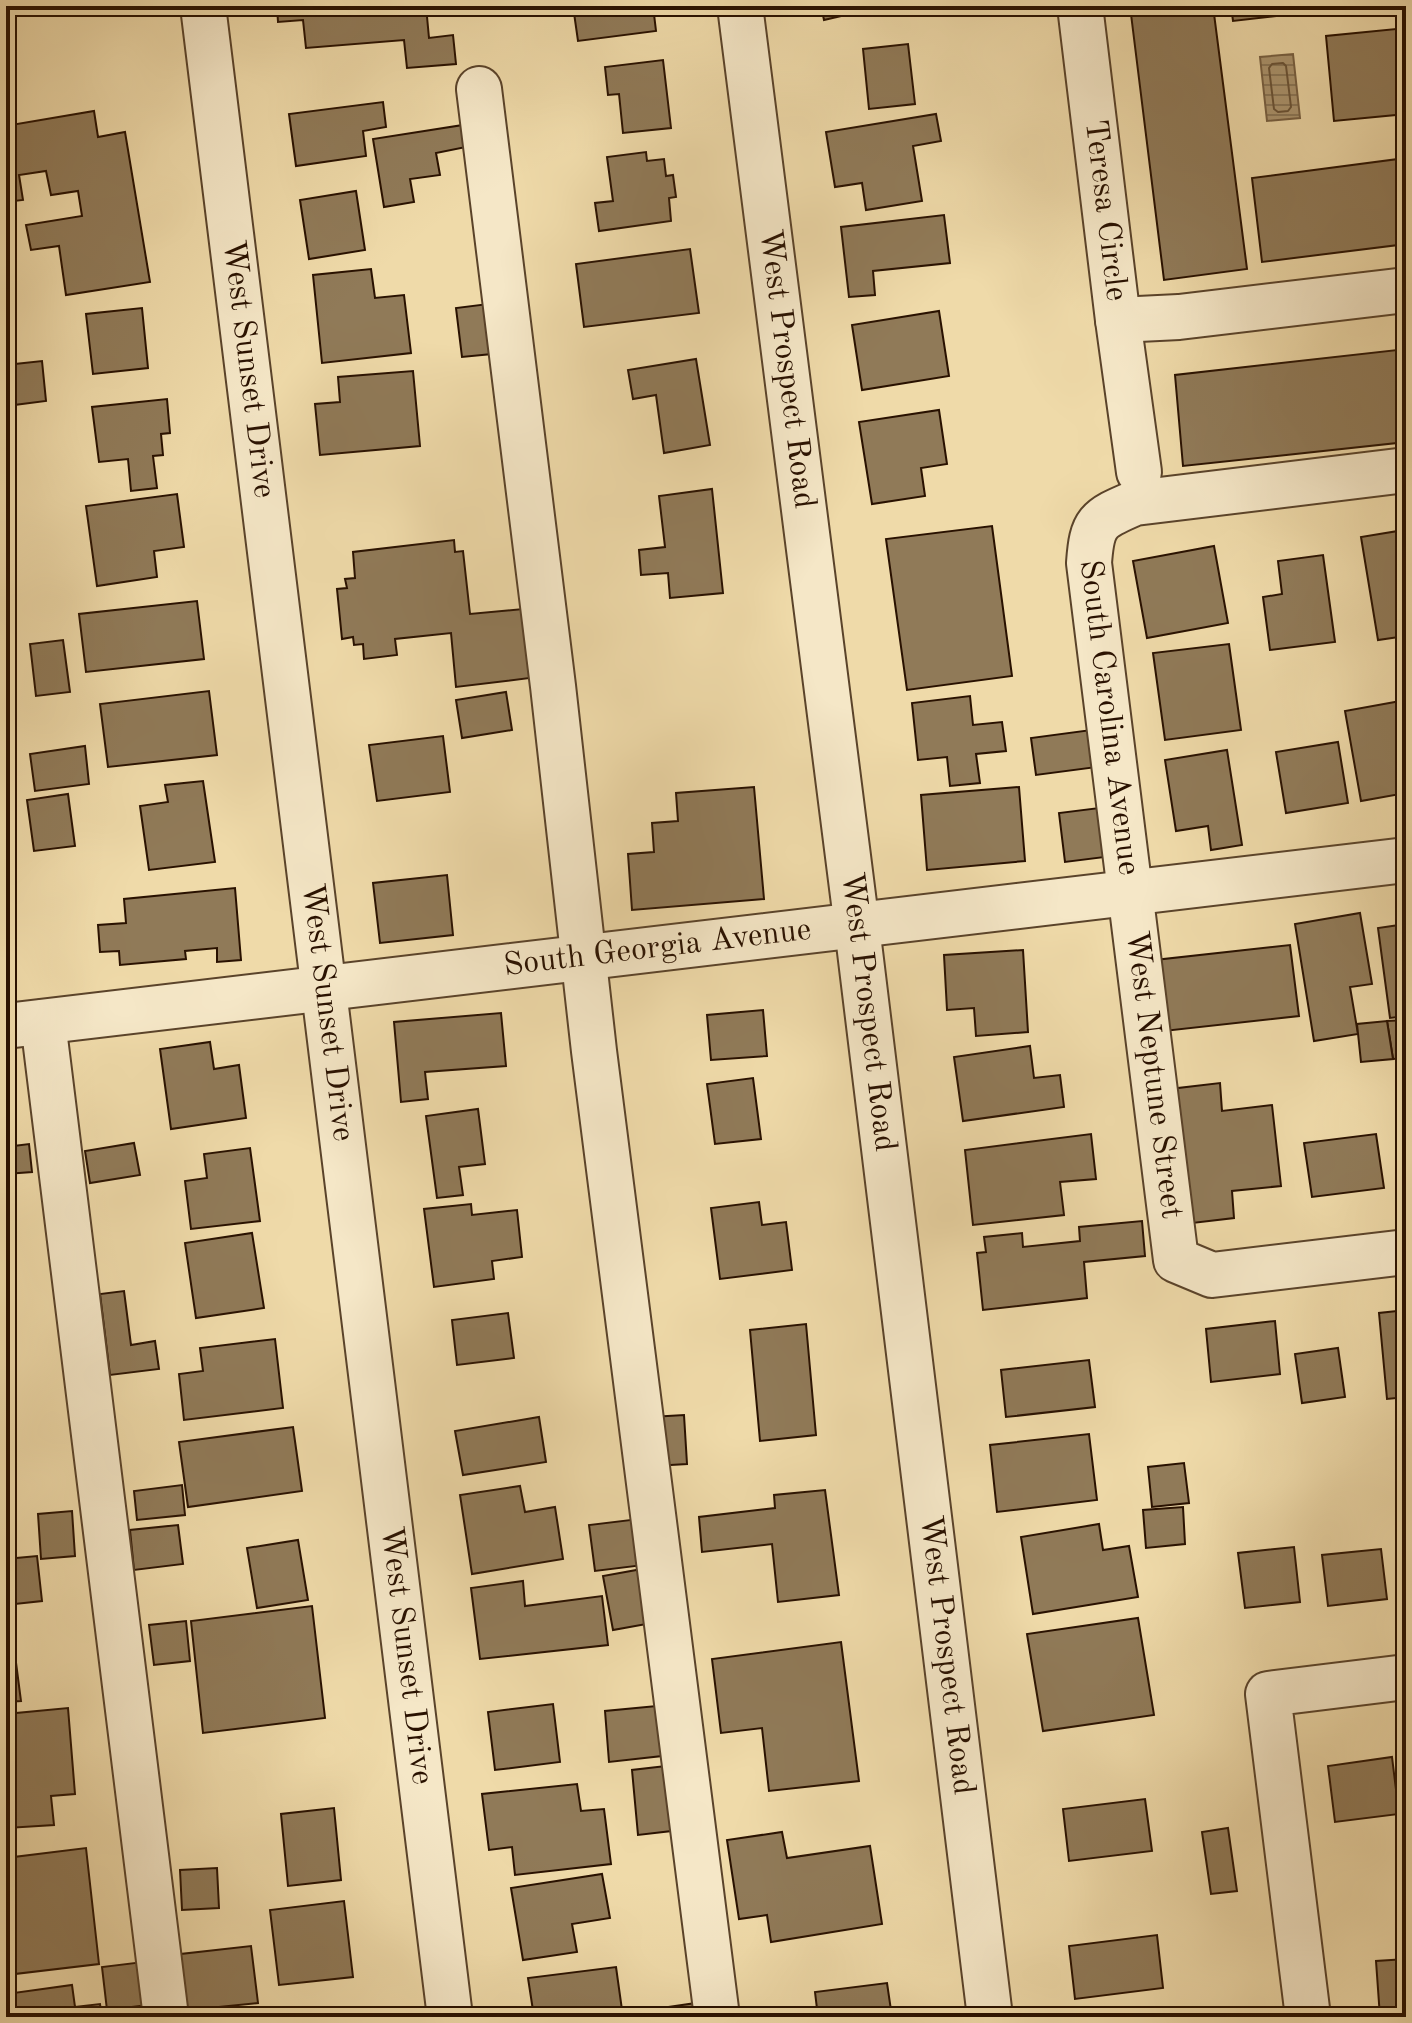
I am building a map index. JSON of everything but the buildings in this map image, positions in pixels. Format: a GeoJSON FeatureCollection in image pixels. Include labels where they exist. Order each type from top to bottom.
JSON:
{"type":"FeatureCollection","features":[{"type":"Feature","properties":{"kind":"street","name":"West Sunset Drive"},"geometry":{"type":"LineString","coordinates":[[203,6],[450,2017]]}},
{"type":"Feature","properties":{"kind":"street","name":"West Prospect Road"},"geometry":{"type":"LineString","coordinates":[[740,6],[857,927],[990,2017]]}},
{"type":"Feature","properties":{"kind":"street","name":"Teresa Circle"},"geometry":{"type":"LineString","coordinates":[[1080,6],[1118,320],[1179,317],[1406,290]]}},
{"type":"Feature","properties":{"kind":"street"},"geometry":{"type":"LineString","coordinates":[[479,89],[594,1051],[717,2017]]}},
{"type":"Feature","properties":{"kind":"street"},"geometry":{"type":"LineString","coordinates":[[1118,320],[1139,472]]}},
{"type":"Feature","properties":{"kind":"street","name":"South Carolina Avenue"},"geometry":{"type":"LineString","coordinates":[[1131,891],[1089,563],[1091,533],[1109,514],[1135,503],[1406,470]]}},
{"type":"Feature","properties":{"kind":"street","name":"South Georgia Avenue"},"geometry":{"type":"LineString","coordinates":[[25,1024],[1406,860]]}},
{"type":"Feature","properties":{"kind":"street","name":"West Neptune Street"},"geometry":{"type":"LineString","coordinates":[[1131,891],[1176,1260],[1212,1275],[1406,1252]]}},
{"type":"Feature","properties":{"kind":"street"},"geometry":{"type":"LineString","coordinates":[[25,1024],[166,2017]]}},
{"type":"Feature","properties":{"kind":"street"},"geometry":{"type":"LineString","coordinates":[[1308,2017],[1268,1694],[1406,1677]]}},
{"type":"Feature","properties":{"kind":"water"},"geometry":{"type":"Polygon","coordinates":[[[1293,54],[1300,118],[1267,121],[1260,57],[1293,54]]]}}]}
